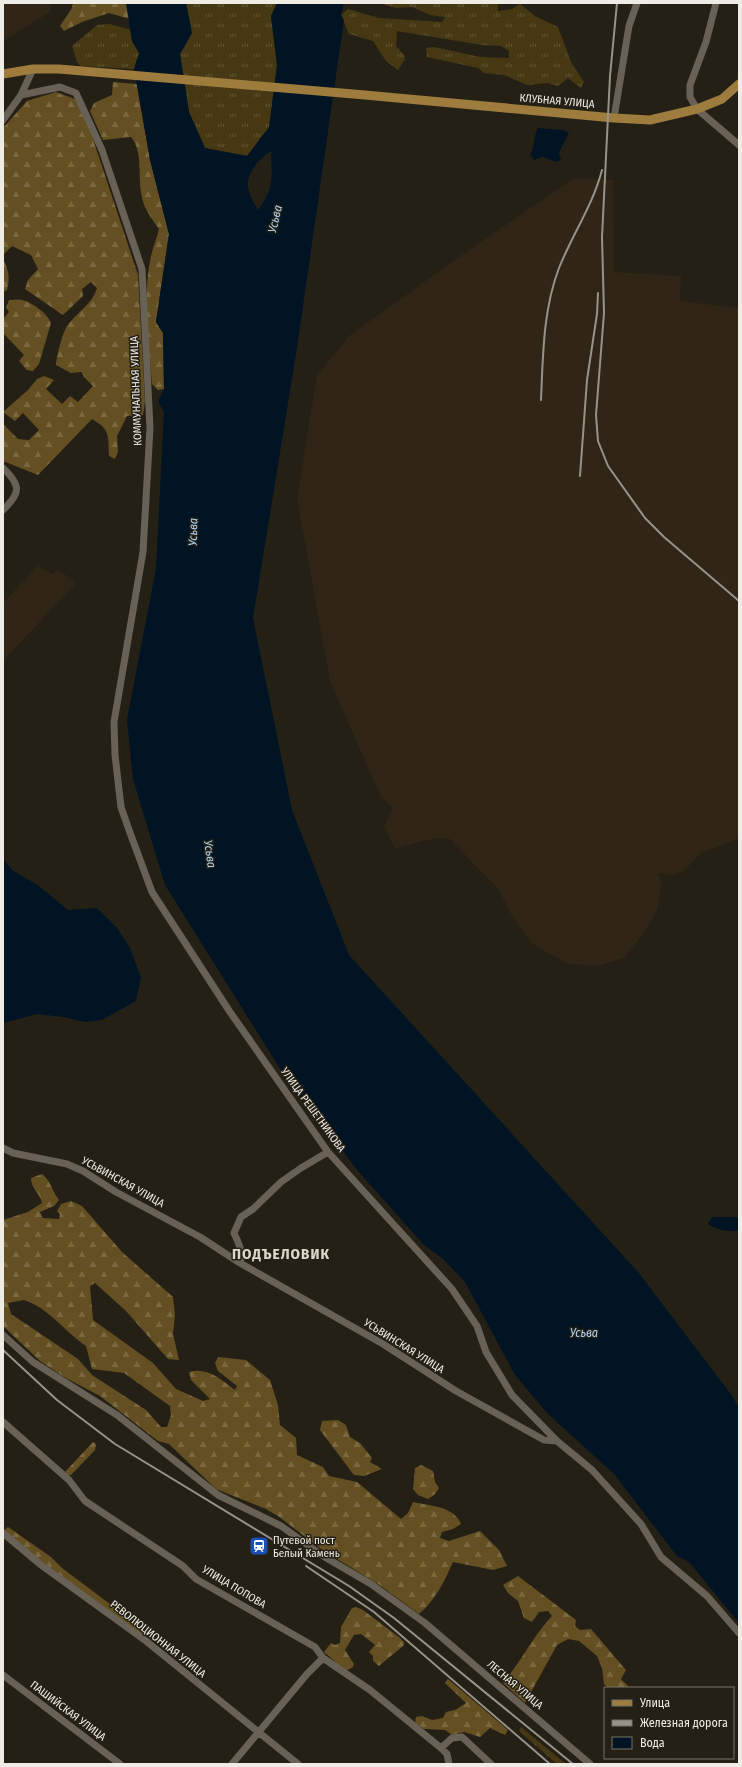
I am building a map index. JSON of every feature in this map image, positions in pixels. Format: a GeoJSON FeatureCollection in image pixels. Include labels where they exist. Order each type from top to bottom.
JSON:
{"type":"FeatureCollection","features":[{"type":"Feature","properties":{"kind":"main road","name":"КЛУБНАЯ УЛИЦА"},"geometry":{"type":"LineString","coordinates":[[3,74],[33,69],[59,69],[650,120],[696,109],[722,99],[739,84]]}},
{"type":"Feature","properties":{"kind":"street"},"geometry":{"type":"LineString","coordinates":[[614,118],[629,26],[637,3]]}},
{"type":"Feature","properties":{"kind":"street"},"geometry":{"type":"LineString","coordinates":[[716,3],[706,42],[690,85],[690,97],[696,109],[739,145]]}},
{"type":"Feature","properties":{"kind":"street"},"geometry":{"type":"LineString","coordinates":[[3,120],[21,95],[33,69]]}},
{"type":"Feature","properties":{"kind":"street","name":"КОММУНАЛЬНАЯ УЛИЦА"},"geometry":{"type":"LineString","coordinates":[[21,95],[60,87],[76,93],[102,150],[142,269],[150,428],[143,552],[114,722],[115,755]]}},
{"type":"Feature","properties":{"kind":"street"},"geometry":{"type":"LineString","coordinates":[[3,468],[14,478],[17,488],[14,499],[3,510]]}},
{"type":"Feature","properties":{"kind":"street","name":"УЛИЦА РЕШЕТНИКОВА"},"geometry":{"type":"LineString","coordinates":[[115,755],[121,807],[152,892],[230,1012],[328,1152],[452,1289],[477,1326],[486,1352],[512,1395],[557,1441]]}},
{"type":"Feature","properties":{"kind":"street","name":"УСЬВИНСКАЯ УЛИЦА"},"geometry":{"type":"LineString","coordinates":[[3,1148],[13,1153],[67,1164],[83,1171],[116,1192],[200,1237],[240,1263],[383,1344],[456,1391],[544,1440],[557,1441],[592,1470],[623,1502],[641,1524],[660,1557],[707,1596],[739,1633]]}},
{"type":"Feature","properties":{"kind":"street"},"geometry":{"type":"LineString","coordinates":[[240,1263],[242,1258],[241,1252],[234,1233],[241,1217],[254,1209],[281,1182],[328,1152]]}},
{"type":"Feature","properties":{"kind":"street","name":"ЛЕСНАЯ УЛИЦА"},"geometry":{"type":"LineString","coordinates":[[3,1335],[33,1362],[117,1415],[218,1495],[281,1526],[323,1556],[371,1584],[425,1623],[590,1764]]}},
{"type":"Feature","properties":{"kind":"street","name":"УЛИЦА ПОПОВА"},"geometry":{"type":"LineString","coordinates":[[3,1422],[69,1480],[85,1501],[183,1566],[196,1579],[314,1647],[323,1658],[370,1690],[447,1754],[449,1764]]}},
{"type":"Feature","properties":{"kind":"street","name":"РЕВОЛЮЦИОННАЯ УЛИЦА"},"geometry":{"type":"LineString","coordinates":[[3,1533],[41,1565],[146,1641],[298,1764]]}},
{"type":"Feature","properties":{"kind":"street"},"geometry":{"type":"LineString","coordinates":[[232,1764],[260,1733],[307,1674],[323,1658]]}},
{"type":"Feature","properties":{"kind":"street","name":"ПАШИЙСКАЯ УЛИЦА"},"geometry":{"type":"LineString","coordinates":[[3,1675],[120,1764]]}},
{"type":"Feature","properties":{"kind":"street"},"geometry":{"type":"LineString","coordinates":[[440,1748],[452,1738],[462,1737],[491,1764]]}},
{"type":"Feature","properties":{"kind":"shaded area"},"geometry":{"type":"Polygon","coordinates":[[[3,3],[51,3],[50,12],[3,41],[3,3]]]}},
{"type":"Feature","properties":{"kind":"shaded area"},"geometry":{"type":"Polygon","coordinates":[[[574,178],[613,180],[614,272],[681,276],[680,301],[739,308],[739,838],[701,853],[684,871],[674,875],[658,873],[662,884],[657,910],[643,934],[624,958],[597,966],[568,964],[531,943],[511,914],[499,890],[450,839],[435,838],[395,848],[384,827],[393,808],[381,797],[330,681],[297,498],[317,376],[349,336],[462,255],[574,178]]]}},
{"type":"Feature","properties":{"kind":"shaded area"},"geometry":{"type":"Polygon","coordinates":[[[38,566],[52,574],[58,569],[76,583],[3,661],[3,603],[38,566]]]}},
{"type":"Feature","properties":{"kind":"green space"},"geometry":{"type":"Polygon","coordinates":[[[73,3],[126,3],[130,19],[109,13],[82,22],[64,31],[60,26],[72,8],[73,3]]]}},
{"type":"Feature","properties":{"kind":"green space"},"geometry":{"type":"Polygon","coordinates":[[[186,3],[277,3],[271,16],[277,65],[269,128],[247,156],[205,148],[189,112],[180,54],[192,33],[186,3]]]}},
{"type":"Feature","properties":{"kind":"green space"},"geometry":{"type":"Polygon","coordinates":[[[380,3],[498,3],[498,11],[512,9],[520,4],[535,16],[558,27],[571,62],[584,82],[581,88],[568,78],[558,86],[547,83],[527,85],[504,75],[484,73],[478,68],[427,57],[426,48],[434,47],[480,57],[509,58],[509,51],[501,46],[482,45],[397,31],[396,46],[404,55],[405,59],[398,70],[386,61],[373,41],[349,34],[341,15],[348,9],[379,18],[442,22],[445,17],[430,15],[412,7],[396,8],[380,3]]]}},
{"type":"Feature","properties":{"kind":"green space"},"geometry":{"type":"Polygon","coordinates":[[[110,24],[131,30],[132,41],[139,53],[134,69],[81,66],[77,62],[72,46],[97,25],[110,24]]]}},
{"type":"Feature","properties":{"kind":"green space"},"geometry":{"type":"Polygon","coordinates":[[[113,82],[137,84],[150,160],[169,234],[156,322],[163,333],[164,389],[158,390],[152,384],[148,336],[147,288],[148,272],[159,229],[149,214],[143,201],[138,150],[135,143],[131,137],[103,140],[90,111],[94,103],[112,95],[113,82]]]}},
{"type":"Feature","properties":{"kind":"green space"},"geometry":{"type":"Polygon","coordinates":[[[56,92],[75,99],[87,121],[138,275],[145,401],[143,415],[127,416],[117,436],[118,452],[115,459],[109,456],[108,438],[105,430],[92,419],[38,475],[3,461],[3,424],[18,439],[29,440],[39,430],[23,413],[15,421],[3,412],[28,390],[37,379],[44,376],[54,380],[46,389],[62,404],[70,396],[78,402],[93,386],[84,377],[82,372],[71,373],[56,365],[59,347],[68,324],[87,305],[95,294],[97,288],[91,282],[82,289],[83,296],[63,315],[25,289],[28,280],[38,269],[31,255],[12,246],[3,255],[3,128],[27,101],[56,92]]]}},
{"type":"Feature","properties":{"kind":"green space"},"geometry":{"type":"Polygon","coordinates":[[[3,259],[7,267],[9,278],[7,290],[3,292],[3,259]]]}},
{"type":"Feature","properties":{"kind":"green space"},"geometry":{"type":"Polygon","coordinates":[[[9,300],[20,300],[30,303],[43,312],[51,323],[39,364],[33,371],[27,370],[19,361],[24,355],[3,333],[3,319],[9,312],[6,308],[9,300]]]}},
{"type":"Feature","properties":{"kind":"green space"},"geometry":{"type":"Polygon","coordinates":[[[42,1174],[59,1200],[54,1206],[40,1212],[43,1218],[59,1219],[60,1214],[57,1211],[61,1204],[71,1201],[82,1206],[122,1252],[173,1297],[175,1315],[173,1334],[179,1360],[168,1359],[126,1311],[95,1283],[90,1286],[93,1320],[153,1363],[176,1389],[203,1401],[210,1399],[191,1380],[189,1372],[202,1371],[214,1375],[235,1390],[237,1386],[218,1371],[215,1363],[218,1357],[246,1360],[270,1380],[278,1405],[280,1425],[296,1438],[297,1455],[323,1467],[329,1476],[357,1482],[401,1519],[408,1513],[413,1502],[447,1510],[458,1518],[461,1524],[453,1529],[442,1532],[440,1538],[449,1541],[480,1531],[499,1550],[507,1566],[493,1570],[453,1562],[435,1597],[419,1614],[381,1586],[321,1549],[278,1516],[266,1509],[216,1489],[169,1444],[158,1441],[100,1396],[64,1377],[40,1361],[3,1326],[3,1220],[28,1212],[42,1203],[32,1185],[31,1178],[42,1174]],[[24,1300],[8,1303],[11,1314],[78,1359],[92,1375],[146,1410],[161,1427],[167,1427],[171,1415],[170,1406],[124,1373],[92,1369],[86,1346],[49,1314],[24,1300]]]}},
{"type":"Feature","properties":{"kind":"green space"},"geometry":{"type":"Polygon","coordinates":[[[338,1420],[346,1425],[350,1437],[360,1443],[372,1458],[370,1462],[382,1469],[364,1476],[354,1475],[320,1430],[322,1421],[338,1420]]]}},
{"type":"Feature","properties":{"kind":"green space"},"geometry":{"type":"Polygon","coordinates":[[[93,1442],[96,1444],[95,1450],[71,1475],[68,1475],[65,1472],[93,1442]]]}},
{"type":"Feature","properties":{"kind":"green space"},"geometry":{"type":"Polygon","coordinates":[[[421,1465],[433,1471],[435,1482],[439,1488],[435,1494],[428,1499],[418,1495],[413,1489],[415,1468],[421,1465]]]}},
{"type":"Feature","properties":{"kind":"green space"},"geometry":{"type":"Polygon","coordinates":[[[8,1527],[51,1557],[62,1568],[147,1632],[143,1636],[45,1564],[3,1531],[8,1527]]]}},
{"type":"Feature","properties":{"kind":"green space"},"geometry":{"type":"Polygon","coordinates":[[[518,1576],[576,1620],[575,1626],[580,1630],[591,1629],[626,1670],[621,1679],[629,1687],[607,1687],[604,1684],[602,1668],[597,1656],[579,1641],[568,1639],[557,1645],[525,1703],[503,1683],[552,1616],[548,1611],[539,1612],[532,1622],[524,1618],[518,1601],[508,1593],[503,1585],[518,1576]]]}},
{"type":"Feature","properties":{"kind":"green space"},"geometry":{"type":"Polygon","coordinates":[[[356,1607],[363,1610],[400,1638],[404,1642],[404,1645],[379,1666],[373,1661],[373,1656],[369,1652],[375,1645],[361,1634],[354,1635],[345,1650],[354,1664],[353,1667],[346,1671],[324,1652],[331,1643],[335,1645],[340,1643],[341,1627],[352,1608],[356,1607]]]}},
{"type":"Feature","properties":{"kind":"green space"},"geometry":{"type":"Polygon","coordinates":[[[448,1679],[508,1730],[505,1735],[490,1728],[480,1737],[464,1732],[452,1735],[445,1730],[424,1729],[415,1723],[416,1717],[422,1716],[432,1720],[443,1718],[446,1712],[455,1710],[466,1703],[445,1683],[448,1679]]]}},
{"type":"Feature","properties":{"kind":"green space"},"geometry":{"type":"Polygon","coordinates":[[[521,1727],[566,1764],[557,1764],[519,1731],[521,1727]]]}},
{"type":"Feature","properties":{"kind":"water","name":"Усьва"},"geometry":{"type":"Polygon","coordinates":[[[126,3],[186,3],[192,33],[180,54],[189,112],[205,148],[247,156],[269,127],[277,65],[271,16],[277,3],[344,3],[341,15],[344,20],[297,348],[253,618],[292,810],[349,955],[638,1272],[733,1397],[739,1408],[739,1623],[689,1562],[677,1556],[614,1474],[548,1414],[515,1375],[465,1282],[443,1259],[424,1245],[359,1172],[284,1075],[165,885],[133,779],[127,720],[156,568],[164,412],[158,401],[164,389],[163,333],[156,322],[169,234],[150,160],[134,69],[139,53],[132,41],[126,3]],[[271,151],[259,161],[249,176],[248,187],[258,210],[267,196],[271,182],[271,151]]]}},
{"type":"Feature","properties":{"kind":"water"},"geometry":{"type":"Polygon","coordinates":[[[538,128],[564,130],[569,133],[559,153],[561,160],[557,162],[542,157],[534,160],[530,154],[538,128]]]}},
{"type":"Feature","properties":{"kind":"water"},"geometry":{"type":"Polygon","coordinates":[[[3,859],[12,870],[39,886],[68,910],[97,908],[117,928],[130,948],[141,977],[136,1001],[102,1020],[85,1022],[63,1017],[37,1014],[3,1023],[3,859]]]}},
{"type":"Feature","properties":{"kind":"water"},"geometry":{"type":"Polygon","coordinates":[[[712,1217],[739,1217],[739,1231],[715,1228],[708,1224],[712,1217]]]}},
{"type":"Feature","properties":{"kind":"railway"},"geometry":{"type":"LineString","coordinates":[[617,3],[610,76],[602,237],[604,313],[596,415],[598,441],[608,466],[645,518],[664,537],[739,601]]}},
{"type":"Feature","properties":{"kind":"railway"},"geometry":{"type":"LineString","coordinates":[[541,400],[545,333],[554,284],[564,256],[588,208],[602,170]]}},
{"type":"Feature","properties":{"kind":"railway"},"geometry":{"type":"LineString","coordinates":[[580,476],[587,380],[597,314],[598,293]]}},
{"type":"Feature","properties":{"kind":"railway"},"geometry":{"type":"LineString","coordinates":[[3,1350],[57,1400],[115,1444],[349,1586],[394,1618],[573,1764]]}},
{"type":"Feature","properties":{"kind":"railway"},"geometry":{"type":"LineString","coordinates":[[306,1566],[374,1612],[550,1764]]}},
{"type":"Feature","properties":{"kind":"place","name":"Путевой пост Белый Камень"},"geometry":{"type":"Point","coordinates":[259,1546]}},
{"type":"Feature","properties":{"kind":"district","name":"ПОДЪЕЛОВИК"},"geometry":{"type":"Point","coordinates":[281,1254]}}]}
